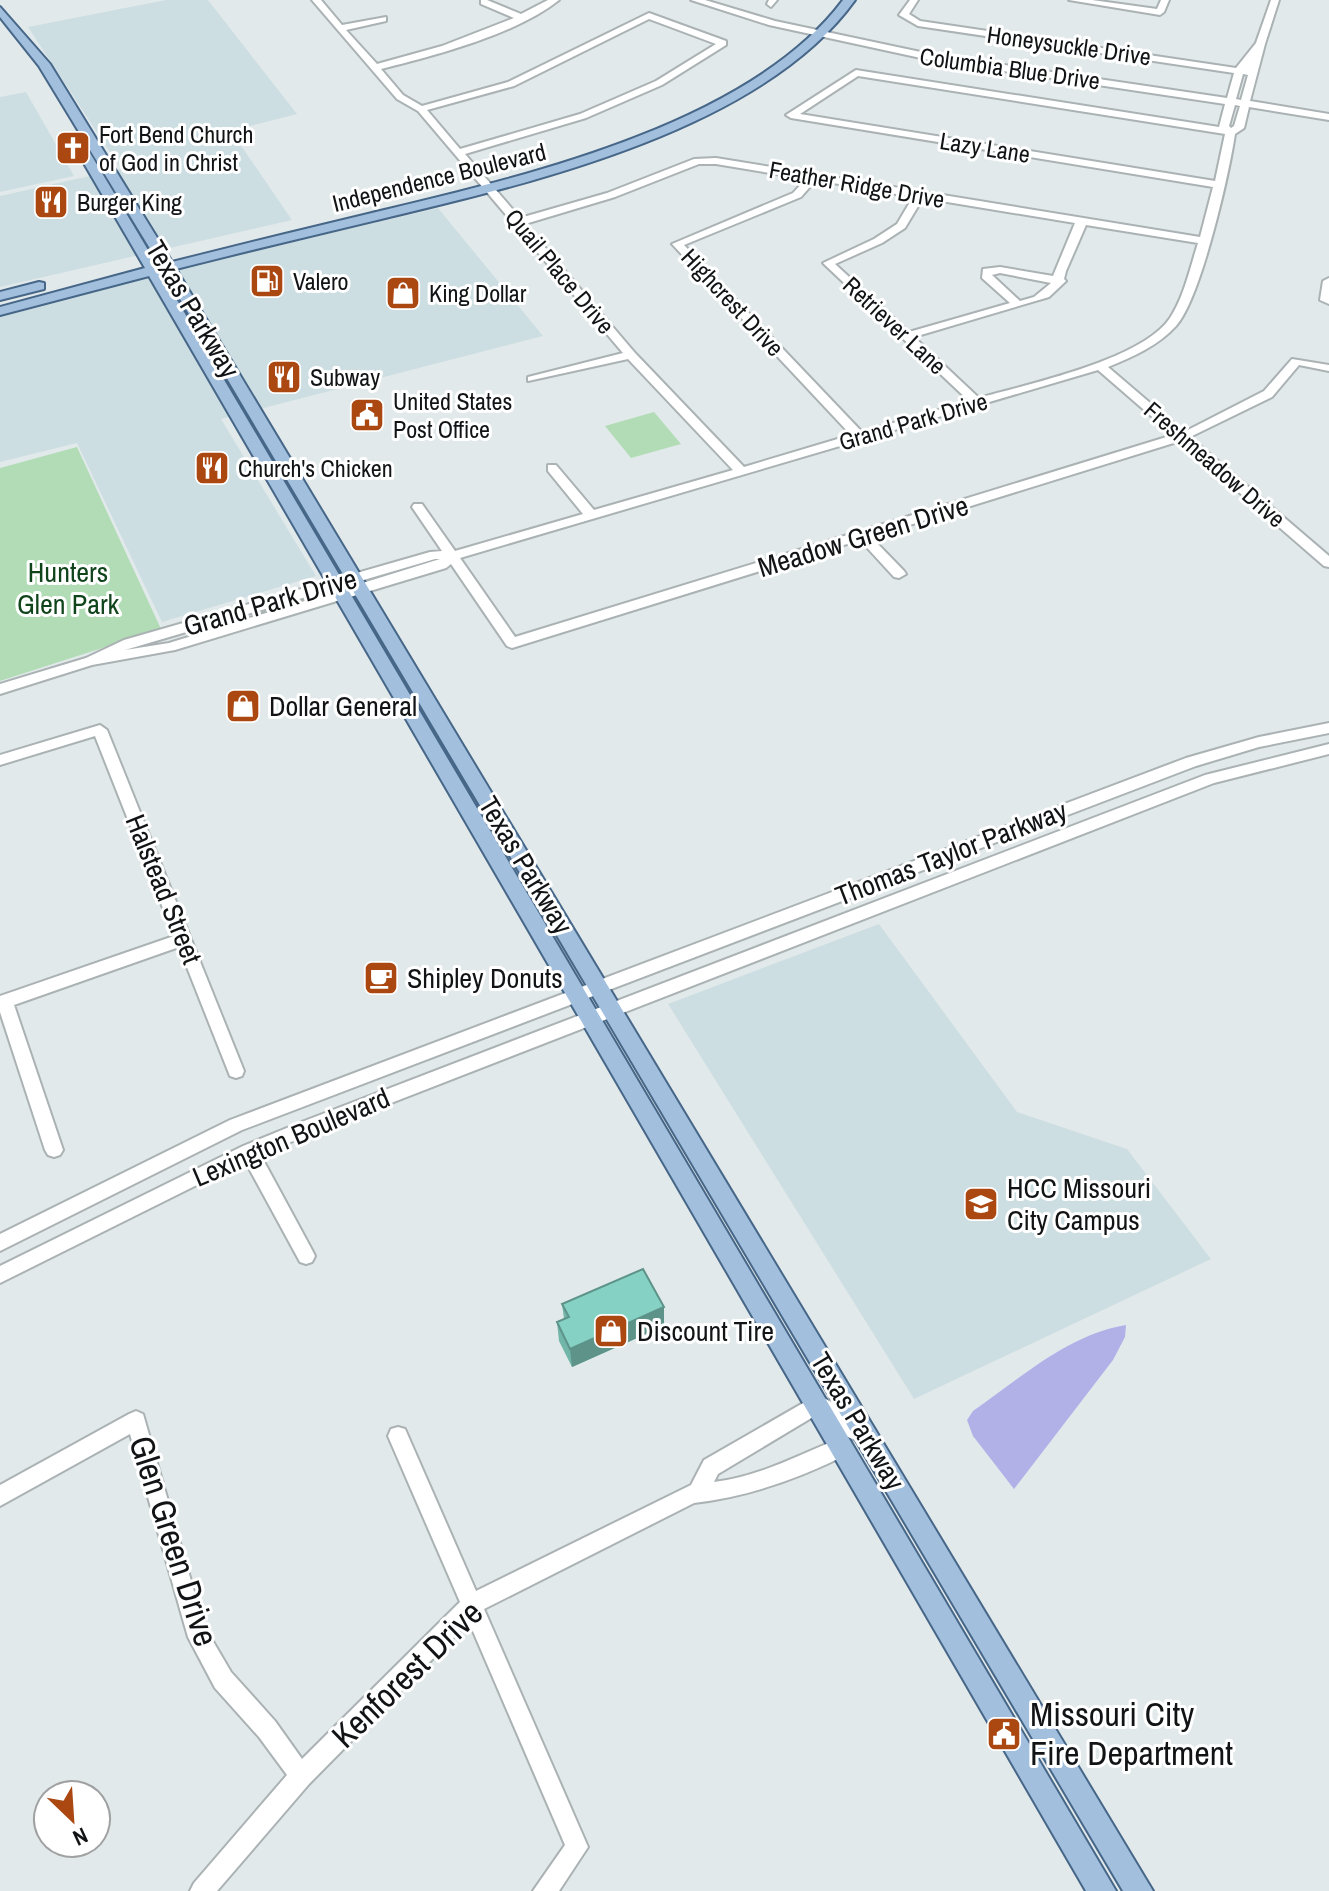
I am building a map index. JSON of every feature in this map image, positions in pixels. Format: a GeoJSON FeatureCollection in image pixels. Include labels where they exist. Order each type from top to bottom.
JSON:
{"type":"FeatureCollection","features":[{"type":"Feature","properties":{"kind":"main road","name":"Independence Boulevard"},"geometry":{"type":"LineString","coordinates":[[813,33],[836,0]]}},
{"type":"Feature","properties":{"kind":"main road","name":"Independence Boulevard"},"geometry":{"type":"LineString","coordinates":[[0,296],[157,264],[488,186],[623,142],[734,90],[813,33],[849,0]]}},
{"type":"Feature","properties":{"kind":"main road","name":"Texas Parkway"},"geometry":{"type":"LineString","coordinates":[[0,10],[44,64],[98,149],[219,386],[433,749],[589,992]]}},
{"type":"Feature","properties":{"kind":"main road","name":"Texas Parkway"},"geometry":{"type":"LineString","coordinates":[[0,27],[32,69],[247,399],[453,743],[817,1404],[854,1442],[1139,1891]]}},
{"type":"Feature","properties":{"kind":"main road"},"geometry":{"type":"LineString","coordinates":[[76,140],[86,142],[89,148],[98,149]]}},
{"type":"Feature","properties":{"kind":"main road","name":"Independence Boulevard"},"geometry":{"type":"LineString","coordinates":[[0,311],[157,264]]}},
{"type":"Feature","properties":{"kind":"main road"},"geometry":{"type":"LineString","coordinates":[[219,386],[232,389],[236,395],[247,399]]}},
{"type":"Feature","properties":{"kind":"main road"},"geometry":{"type":"LineString","coordinates":[[264,461],[275,463],[280,472],[291,473]]}},
{"type":"Feature","properties":{"kind":"main road"},"geometry":{"type":"LineString","coordinates":[[433,749],[453,743]]}},
{"type":"Feature","properties":{"kind":"main road","name":"Texas Parkway"},"geometry":{"type":"LineString","coordinates":[[601,1014],[854,1442],[1102,1891]]}},
{"type":"Feature","properties":{"kind":"street","name":"Quail Place Drive"},"geometry":{"type":"LineString","coordinates":[[316,0],[400,97],[421,109],[460,152],[631,355],[741,471]]}},
{"type":"Feature","properties":{"kind":"street"},"geometry":{"type":"LineString","coordinates":[[376,67],[442,50],[522,18],[555,0]]}},
{"type":"Feature","properties":{"kind":"street","name":"Columbia Blue Drive"},"geometry":{"type":"LineString","coordinates":[[695,0],[813,33],[904,53],[1246,102],[1329,117]]}},
{"type":"Feature","properties":{"kind":"street","name":"Honeysuckle Drive"},"geometry":{"type":"LineString","coordinates":[[914,0],[904,15],[918,23],[1254,73]]}},
{"type":"Feature","properties":{"kind":"street"},"geometry":{"type":"LineString","coordinates":[[1073,0],[1160,12],[1165,0]]}},
{"type":"Feature","properties":{"kind":"street","name":"Grand Park Drive"},"geometry":{"type":"LineString","coordinates":[[1230,132],[1239,128],[1260,44],[1275,0]]}},
{"type":"Feature","properties":{"kind":"street"},"geometry":{"type":"LineString","coordinates":[[484,2],[522,18]]}},
{"type":"Feature","properties":{"kind":"street"},"geometry":{"type":"LineString","coordinates":[[421,109],[511,84],[649,16],[723,43],[659,83],[583,116],[460,152]]}},
{"type":"Feature","properties":{"kind":"street"},"geometry":{"type":"LineString","coordinates":[[341,28],[383,19]]}},
{"type":"Feature","properties":{"kind":"street","name":"Grand Park Drive"},"geometry":{"type":"LineString","coordinates":[[1230,132],[1224,127],[1239,70],[1260,44]]}},
{"type":"Feature","properties":{"kind":"street","name":"Lazy Lane"},"geometry":{"type":"LineString","coordinates":[[1218,185],[791,115],[856,73],[1230,132]]}},
{"type":"Feature","properties":{"kind":"street","name":"Grand Park Drive"},"geometry":{"type":"LineString","coordinates":[[0,689],[91,661],[170,647],[357,583],[441,565],[453,556],[1100,366],[1135,351],[1176,320],[1203,241],[1230,132]]}},
{"type":"Feature","properties":{"kind":"street","name":"Feather Ridge Drive"},"geometry":{"type":"LineString","coordinates":[[519,222],[611,195],[698,161],[716,161],[1203,241]]}},
{"type":"Feature","properties":{"kind":"street","name":"Highcrest Drive"},"geometry":{"type":"LineString","coordinates":[[814,176],[797,195],[677,244],[860,437]]}},
{"type":"Feature","properties":{"kind":"street","name":"Retriever Lane"},"geometry":{"type":"LineString","coordinates":[[919,196],[901,226],[860,250],[828,263],[977,402]]}},
{"type":"Feature","properties":{"kind":"street"},"geometry":{"type":"LineString","coordinates":[[907,336],[1038,299],[1053,291],[1060,281],[1063,265],[1077,243],[1081,222]]}},
{"type":"Feature","properties":{"kind":"street"},"geometry":{"type":"LineString","coordinates":[[1017,304],[986,276],[987,271],[1000,270],[1060,281]]}},
{"type":"Feature","properties":{"kind":"street"},"geometry":{"type":"LineString","coordinates":[[1329,281],[1326,300],[1329,301]]}},
{"type":"Feature","properties":{"kind":"street"},"geometry":{"type":"LineString","coordinates":[[532,379],[631,355]]}},
{"type":"Feature","properties":{"kind":"street","name":"Meadow Green Drive"},"geometry":{"type":"LineString","coordinates":[[453,556],[512,643],[1184,436],[1268,394],[1296,361],[1329,368]]}},
{"type":"Feature","properties":{"kind":"street","name":"Freshmeadow Drive"},"geometry":{"type":"LineString","coordinates":[[1100,366],[1326,557]]}},
{"type":"Feature","properties":{"kind":"street"},"geometry":{"type":"LineString","coordinates":[[552,468],[592,516]]}},
{"type":"Feature","properties":{"kind":"street"},"geometry":{"type":"LineString","coordinates":[[418,507],[453,556]]}},
{"type":"Feature","properties":{"kind":"street"},"geometry":{"type":"LineString","coordinates":[[863,536],[899,574]]}},
{"type":"Feature","properties":{"kind":"street","name":"Thomas Taylor Parkway"},"geometry":{"type":"LineString","coordinates":[[589,992],[1191,762],[1259,742],[1329,728]]}},
{"type":"Feature","properties":{"kind":"street","name":"Halstead Street"},"geometry":{"type":"LineString","coordinates":[[0,760],[100,730],[236,1071]]}},
{"type":"Feature","properties":{"kind":"street","name":"Thomas Taylor Parkway"},"geometry":{"type":"LineString","coordinates":[[601,1014],[1210,779],[1329,749]]}},
{"type":"Feature","properties":{"kind":"street"},"geometry":{"type":"LineString","coordinates":[[810,907],[825,928]]}},
{"type":"Feature","properties":{"kind":"street"},"geometry":{"type":"LineString","coordinates":[[54,1150],[2,1002],[185,939]]}},
{"type":"Feature","properties":{"kind":"street","name":"Lexington Boulevard"},"geometry":{"type":"LineString","coordinates":[[0,1243],[236,1125],[589,992]]}},
{"type":"Feature","properties":{"kind":"street","name":"Lexington Boulevard"},"geometry":{"type":"LineString","coordinates":[[0,1275],[249,1151],[601,1014]]}},
{"type":"Feature","properties":{"kind":"street"},"geometry":{"type":"LineString","coordinates":[[292,1103],[305,1128]]}},
{"type":"Feature","properties":{"kind":"street"},"geometry":{"type":"LineString","coordinates":[[249,1151],[306,1256]]}},
{"type":"Feature","properties":{"kind":"street","name":"Kenforest Drive"},"geometry":{"type":"LineString","coordinates":[[698,1492],[711,1467],[817,1404]]}},
{"type":"Feature","properties":{"kind":"street","name":"Glen Green Drive"},"geometry":{"type":"LineString","coordinates":[[0,1496],[136,1420],[195,1630],[223,1680],[267,1729],[301,1776]]}},
{"type":"Feature","properties":{"kind":"street"},"geometry":{"type":"LineString","coordinates":[[398,1436],[577,1847],[545,1891]]}},
{"type":"Feature","properties":{"kind":"street","name":"Kenforest Drive"},"geometry":{"type":"LineString","coordinates":[[202,1891],[301,1776],[473,1603],[698,1492],[728,1490],[809,1463],[854,1442]]}},
{"type":"Feature","properties":{"kind":"shaded area"},"geometry":{"type":"Polygon","coordinates":[[[166,0],[208,0],[297,114],[231,131],[292,220],[0,287],[0,196],[121,169],[28,27],[166,0]]]}},
{"type":"Feature","properties":{"kind":"shaded area"},"geometry":{"type":"Polygon","coordinates":[[[26,92],[74,176],[0,192],[0,97],[26,92]]]}},
{"type":"Feature","properties":{"kind":"shaded area"},"geometry":{"type":"Polygon","coordinates":[[[438,208],[543,336],[221,419],[316,576],[162,622],[77,443],[0,462],[0,316],[98,288],[438,208]]]}},
{"type":"Feature","properties":{"kind":"shaded area","name":"HCC Missouri City Campus"},"geometry":{"type":"Polygon","coordinates":[[[879,924],[1017,1112],[1127,1149],[1211,1259],[914,1399],[668,1004],[879,924]]]}},
{"type":"Feature","properties":{"kind":"green space"},"geometry":{"type":"Polygon","coordinates":[[[654,412],[681,444],[631,458],[605,426],[654,412]]]}},
{"type":"Feature","properties":{"kind":"green space","name":"Hunters Glen Park"},"geometry":{"type":"Polygon","coordinates":[[[77,447],[161,629],[0,681],[0,468],[77,447]]]}},
{"type":"Feature","properties":{"kind":"water"},"geometry":{"type":"Polygon","coordinates":[[[1126,1325],[1125,1337],[1113,1360],[1014,1489],[973,1436],[967,1420],[973,1411],[1064,1348],[1104,1330],[1126,1325]]]}},
{"type":"Feature","properties":{"kind":"building"},"geometry":{"type":"Polygon","coordinates":[[[643,1269],[664,1307],[570,1349],[557,1322],[569,1317],[562,1304],[643,1269]]]}},
{"type":"Feature","properties":{"kind":"place","name":"Fort Bend Church of God in Christ"},"geometry":{"type":"Point","coordinates":[73,148]}},
{"type":"Feature","properties":{"kind":"place","name":"Burger King"},"geometry":{"type":"Point","coordinates":[51,202]}},
{"type":"Feature","properties":{"kind":"place","name":"Valero"},"geometry":{"type":"Point","coordinates":[267,281]}},
{"type":"Feature","properties":{"kind":"place","name":"King Dollar"},"geometry":{"type":"Point","coordinates":[403,293]}},
{"type":"Feature","properties":{"kind":"place","name":"Subway"},"geometry":{"type":"Point","coordinates":[284,377]}},
{"type":"Feature","properties":{"kind":"place","name":"United States Post Office"},"geometry":{"type":"Point","coordinates":[367,415]}},
{"type":"Feature","properties":{"kind":"place","name":"Church's Chicken"},"geometry":{"type":"Point","coordinates":[212,468]}},
{"type":"Feature","properties":{"kind":"place","name":"Dollar General"},"geometry":{"type":"Point","coordinates":[243,706]}},
{"type":"Feature","properties":{"kind":"place","name":"Shipley Donuts"},"geometry":{"type":"Point","coordinates":[381,978]}},
{"type":"Feature","properties":{"kind":"place","name":"HCC Missouri City Campus"},"geometry":{"type":"Point","coordinates":[981,1204]}},
{"type":"Feature","properties":{"kind":"place","name":"Discount Tire"},"geometry":{"type":"Point","coordinates":[611,1331]}},
{"type":"Feature","properties":{"kind":"place","name":"Missouri City Fire Department"},"geometry":{"type":"Point","coordinates":[1004,1734]}}]}
